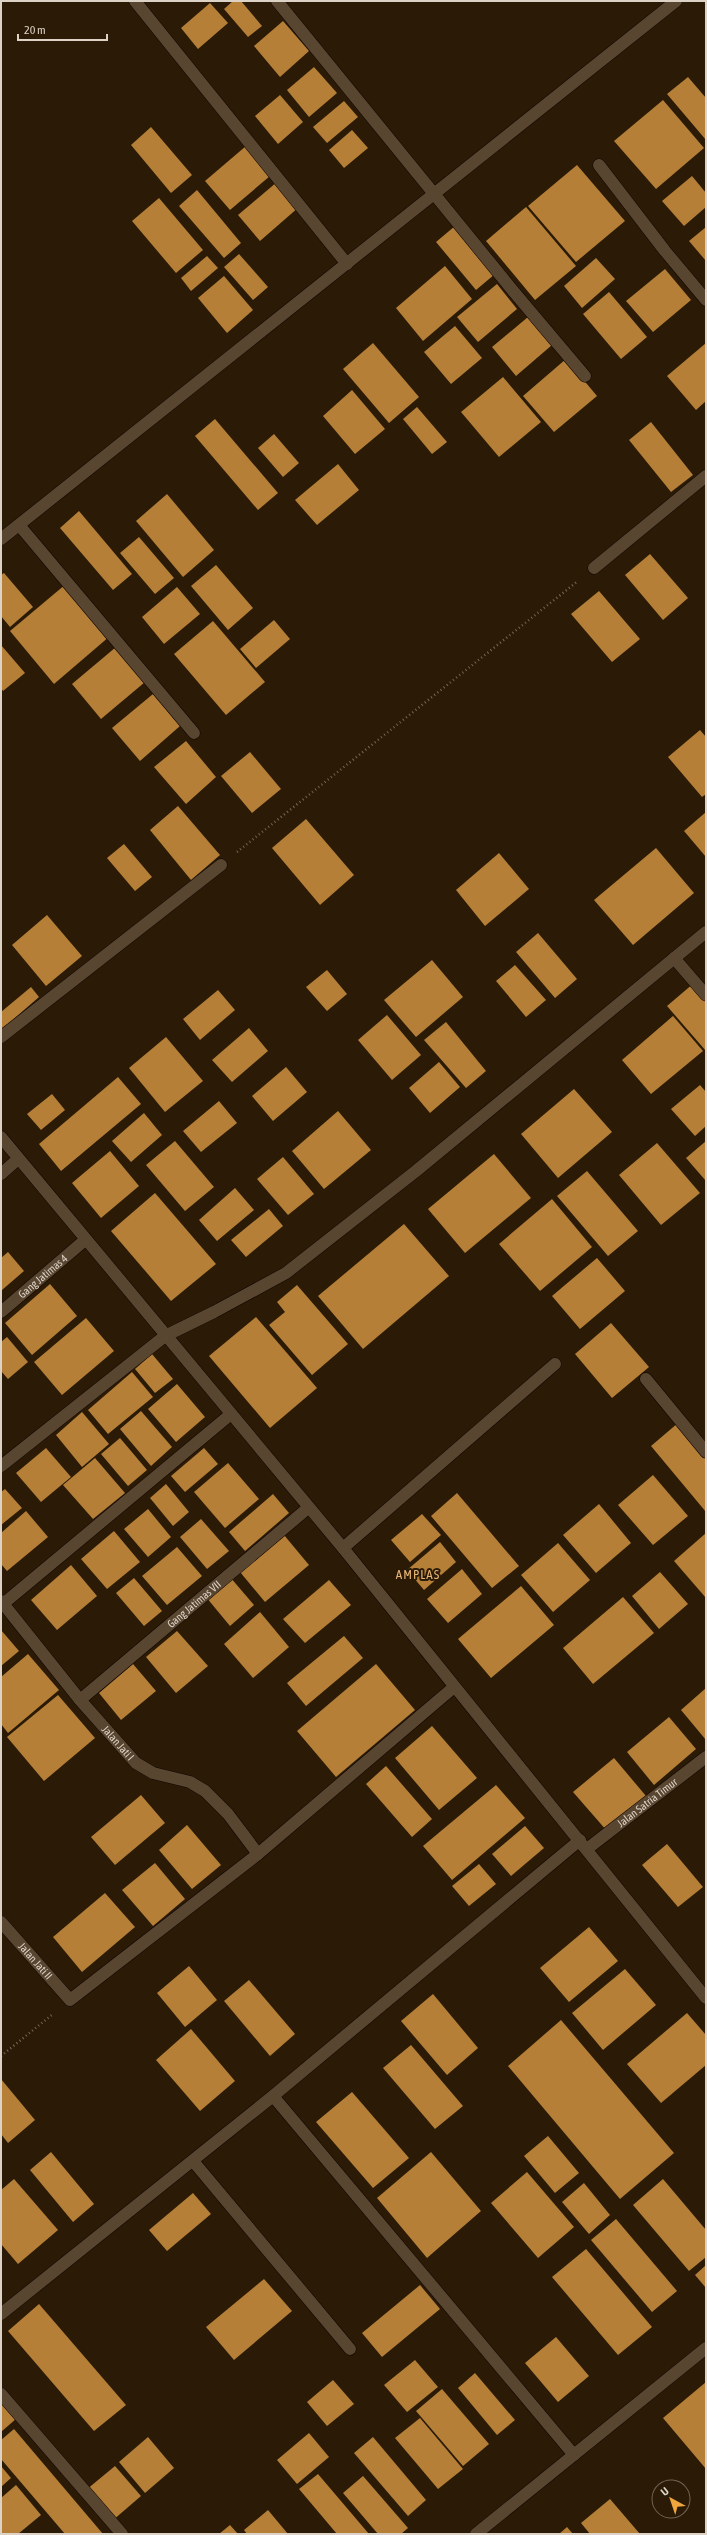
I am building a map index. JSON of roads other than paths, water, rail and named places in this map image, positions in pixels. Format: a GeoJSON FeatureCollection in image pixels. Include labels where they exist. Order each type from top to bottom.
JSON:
{"type":"FeatureCollection","features":[{"type":"Feature","properties":{"kind":"street"},"geometry":{"type":"LineString","coordinates":[[135,1],[347,264]]}},
{"type":"Feature","properties":{"kind":"street"},"geometry":{"type":"LineString","coordinates":[[277,1],[585,376]]}},
{"type":"Feature","properties":{"kind":"street"},"geometry":{"type":"LineString","coordinates":[[1,539],[676,1]]}},
{"type":"Feature","properties":{"kind":"street"},"geometry":{"type":"LineString","coordinates":[[599,165],[665,251],[706,300]]}},
{"type":"Feature","properties":{"kind":"street"},"geometry":{"type":"LineString","coordinates":[[594,568],[706,476]]}},
{"type":"Feature","properties":{"kind":"street"},"geometry":{"type":"LineString","coordinates":[[19,525],[194,733]]}},
{"type":"Feature","properties":{"kind":"street"},"geometry":{"type":"LineString","coordinates":[[1,1038],[221,865]]}},
{"type":"Feature","properties":{"kind":"street"},"geometry":{"type":"LineString","coordinates":[[1,1466],[165,1336],[214,1312],[286,1273],[416,1171],[706,932]]}},
{"type":"Feature","properties":{"kind":"street"},"geometry":{"type":"LineString","coordinates":[[674,958],[706,994]]}},
{"type":"Feature","properties":{"kind":"street"},"geometry":{"type":"LineString","coordinates":[[1,1137],[165,1336],[232,1414],[308,1508],[343,1548],[454,1687],[584,1844],[706,1998]]}},
{"type":"Feature","properties":{"kind":"street"},"geometry":{"type":"LineString","coordinates":[[1,1174],[18,1159]]}},
{"type":"Feature","properties":{"kind":"street","name":"Gang Jatimas 4"},"geometry":{"type":"LineString","coordinates":[[1,1312],[85,1240]]}},
{"type":"Feature","properties":{"kind":"street"},"geometry":{"type":"LineString","coordinates":[[343,1548],[555,1364]]}},
{"type":"Feature","properties":{"kind":"street"},"geometry":{"type":"LineString","coordinates":[[646,1379],[706,1452]]}},
{"type":"Feature","properties":{"kind":"street"},"geometry":{"type":"LineString","coordinates":[[2,1602],[232,1414]]}},
{"type":"Feature","properties":{"kind":"street","name":"Gang Jatimas VII"},"geometry":{"type":"LineString","coordinates":[[80,1700],[308,1508]]}},
{"type":"Feature","properties":{"kind":"street","name":"Jalan Jati I"},"geometry":{"type":"LineString","coordinates":[[2,1602],[80,1700],[136,1763],[153,1773],[190,1782],[218,1801],[258,1854]]}},
{"type":"Feature","properties":{"kind":"street"},"geometry":{"type":"LineString","coordinates":[[258,1854],[454,1687]]}},
{"type":"Feature","properties":{"kind":"street","name":"Jalan Satria Timur"},"geometry":{"type":"LineString","coordinates":[[1,2314],[274,2096],[584,1844],[706,1757]]}},
{"type":"Feature","properties":{"kind":"street","name":"Jalan Jati II"},"geometry":{"type":"LineString","coordinates":[[1,1922],[70,2000],[258,1854]]}},
{"type":"Feature","properties":{"kind":"street"},"geometry":{"type":"LineString","coordinates":[[274,2096],[574,2455]]}},
{"type":"Feature","properties":{"kind":"street"},"geometry":{"type":"LineString","coordinates":[[193,2161],[350,2350]]}},
{"type":"Feature","properties":{"kind":"street"},"geometry":{"type":"LineString","coordinates":[[476,2534],[706,2348]]}},
{"type":"Feature","properties":{"kind":"street"},"geometry":{"type":"LineString","coordinates":[[1,2394],[122,2534]]}},
{"type":"Feature","properties":{"kind":"district","name":"AMPLAS"},"geometry":{"type":"Point","coordinates":[418,1574]}}]}
